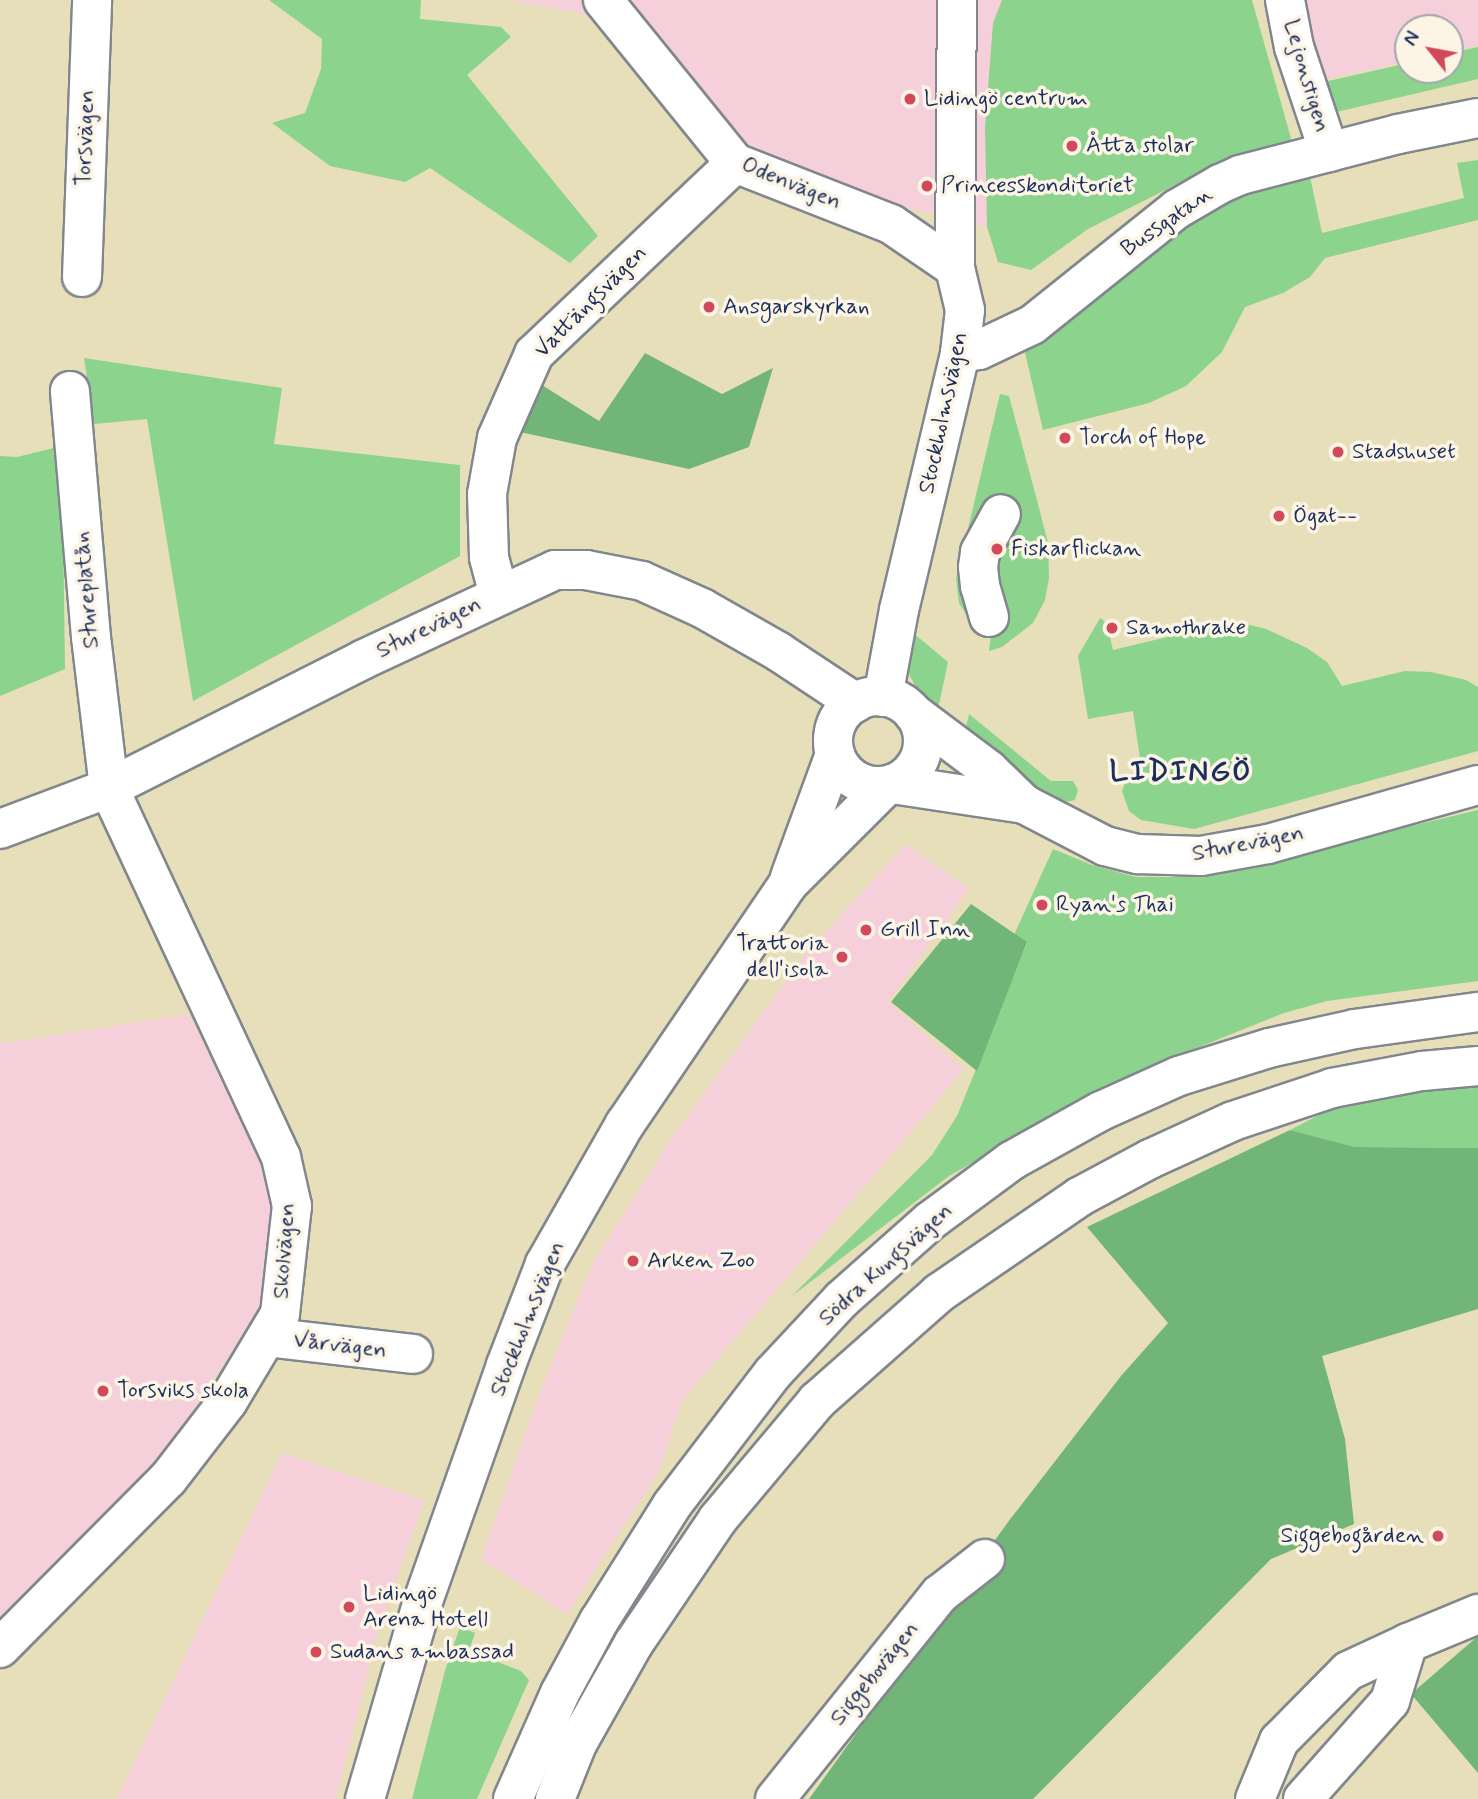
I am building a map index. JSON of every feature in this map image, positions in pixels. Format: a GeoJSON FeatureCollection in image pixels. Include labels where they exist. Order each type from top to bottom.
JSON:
{"type":"FeatureCollection","features":[{"type":"Feature","properties":{"kind":"street","name":"Torsvägen"},"geometry":{"type":"LineString","coordinates":[[82,277],[92,0]]}},
{"type":"Feature","properties":{"kind":"street","name":"Odenvägen"},"geometry":{"type":"LineString","coordinates":[[603,0],[735,163],[891,224],[955,268]]}},
{"type":"Feature","properties":{"kind":"street","name":"Stockholmsvägen"},"geometry":{"type":"LineString","coordinates":[[884,704],[899,610],[960,353],[965,310],[955,268],[957,0]]}},
{"type":"Feature","properties":{"kind":"street","name":"Lejonstigen"},"geometry":{"type":"LineString","coordinates":[[1284,0],[1294,47],[1329,152]]}},
{"type":"Feature","properties":{"kind":"street","name":"Bussgatan"},"geometry":{"type":"LineString","coordinates":[[960,353],[979,350],[1032,325],[1177,209],[1240,175],[1478,118]]}},
{"type":"Feature","properties":{"kind":"street","name":"Vattängsvägen"},"geometry":{"type":"LineString","coordinates":[[499,594],[489,557],[487,494],[497,438],[534,354],[735,163]]}},
{"type":"Feature","properties":{"kind":"street","name":"Stureplatån"},"geometry":{"type":"LineString","coordinates":[[70,391],[89,623],[109,788]]}},
{"type":"Feature","properties":{"kind":"street"},"geometry":{"type":"LineString","coordinates":[[989,617],[979,586],[980,552],[1001,514]]}},
{"type":"Feature","properties":{"kind":"street","name":"Sturevägen"},"geometry":{"type":"LineString","coordinates":[[0,828],[109,788],[499,594],[555,570],[586,570],[642,581],[702,608],[884,704],[989,770],[1024,804],[1105,846],[1165,857],[1201,856],[1268,844],[1478,785]]}},
{"type":"Feature","properties":{"kind":"street","name":"Stockholmsvägen"},"geometry":{"type":"LineString","coordinates":[[788,884],[835,754],[836,726],[840,717],[884,704]]}},
{"type":"Feature","properties":{"kind":"street","name":"Stockholmsvägen"},"geometry":{"type":"LineString","coordinates":[[365,1799],[433,1570],[545,1265],[625,1124],[788,884],[889,785],[907,775],[922,752],[923,737],[884,704]]}},
{"type":"Feature","properties":{"kind":"street"},"geometry":{"type":"LineString","coordinates":[[835,754],[852,778],[863,784],[889,785]]}},
{"type":"Feature","properties":{"kind":"street","name":"Sturevägen"},"geometry":{"type":"LineString","coordinates":[[889,785],[1024,804]]}},
{"type":"Feature","properties":{"kind":"street","name":"Skolvägen"},"geometry":{"type":"LineString","coordinates":[[0,1648],[168,1479],[228,1401],[281,1314],[292,1206],[281,1157],[109,788]]}},
{"type":"Feature","properties":{"kind":"street","name":"Södra Kungsvägen"},"geometry":{"type":"LineString","coordinates":[[513,1799],[561,1693],[599,1621],[672,1505],[782,1364],[841,1300],[930,1221],[1011,1161],[1101,1111],[1179,1076],[1269,1048],[1355,1029],[1478,1012]]}},
{"type":"Feature","properties":{"kind":"street"},"geometry":{"type":"LineString","coordinates":[[555,1799],[577,1744],[634,1643],[718,1519],[817,1401],[939,1293],[1079,1197],[1150,1159],[1233,1121],[1332,1088],[1422,1071],[1478,1066]]}},
{"type":"Feature","properties":{"kind":"street","name":"Vårvägen"},"geometry":{"type":"LineString","coordinates":[[267,1337],[413,1354]]}},
{"type":"Feature","properties":{"kind":"street","name":"Siggebovägen"},"geometry":{"type":"LineString","coordinates":[[775,1799],[940,1594],[985,1559]]}},
{"type":"Feature","properties":{"kind":"street"},"geometry":{"type":"LineString","coordinates":[[1255,1799],[1279,1741],[1348,1671],[1478,1614]]}},
{"type":"Feature","properties":{"kind":"street"},"geometry":{"type":"LineString","coordinates":[[1303,1799],[1390,1701],[1408,1643]]}},
{"type":"Feature","properties":{"kind":"shaded area"},"geometry":{"type":"Polygon","coordinates":[[[503,0],[1002,0],[996,14],[985,127],[987,227],[834,190],[742,151],[602,17],[503,0]]]}},
{"type":"Feature","properties":{"kind":"shaded area"},"geometry":{"type":"Polygon","coordinates":[[[1300,0],[1478,0],[1478,46],[1464,49],[1464,14],[1394,14],[1394,64],[1318,81],[1300,0]]]}},
{"type":"Feature","properties":{"kind":"shaded area"},"geometry":{"type":"Polygon","coordinates":[[[906,844],[969,889],[888,1002],[964,1069],[682,1401],[659,1471],[567,1614],[481,1559],[539,1395],[592,1265],[672,1137],[809,950],[906,844]]]}},
{"type":"Feature","properties":{"kind":"shaded area","name":"Torsviks skola"},"geometry":{"type":"Polygon","coordinates":[[[189,1014],[275,1191],[263,1304],[148,1478],[0,1627],[0,1044],[189,1014]]]}},
{"type":"Feature","properties":{"kind":"shaded area"},"geometry":{"type":"Polygon","coordinates":[[[282,1453],[424,1500],[375,1642],[336,1799],[117,1799],[282,1453]]]}},
{"type":"Feature","properties":{"kind":"green space"},"geometry":{"type":"Polygon","coordinates":[[[269,0],[421,0],[420,19],[501,27],[511,37],[467,75],[598,236],[570,263],[430,168],[405,182],[330,166],[272,123],[305,113],[321,69],[322,39],[269,0]]]}},
{"type":"Feature","properties":{"kind":"green space"},"geometry":{"type":"Polygon","coordinates":[[[1002,0],[1252,0],[1292,142],[1235,159],[1193,176],[1088,229],[1031,270],[998,262],[987,227],[985,127],[993,23],[1002,0]]]}},
{"type":"Feature","properties":{"kind":"green space"},"geometry":{"type":"Polygon","coordinates":[[[1478,47],[1478,79],[1464,82],[1464,50],[1478,47]]]}},
{"type":"Feature","properties":{"kind":"green space"},"geometry":{"type":"Polygon","coordinates":[[[1394,66],[1394,84],[1457,84],[1332,113],[1324,82],[1394,66]]]}},
{"type":"Feature","properties":{"kind":"green space"},"geometry":{"type":"Polygon","coordinates":[[[1478,160],[1478,220],[1325,258],[1310,277],[1283,293],[1245,307],[1222,352],[1186,386],[1149,403],[1043,430],[1024,348],[1163,237],[1224,200],[1309,172],[1322,233],[1464,198],[1457,163],[1478,160]]]}},
{"type":"Feature","properties":{"kind":"green space"},"geometry":{"type":"Polygon","coordinates":[[[645,353],[722,394],[773,368],[749,447],[689,469],[511,430],[534,380],[599,421],[645,353]]]}},
{"type":"Feature","properties":{"kind":"green space"},"geometry":{"type":"Polygon","coordinates":[[[84,358],[282,388],[274,444],[460,465],[460,556],[193,701],[147,419],[94,424],[84,358]]]}},
{"type":"Feature","properties":{"kind":"green space"},"geometry":{"type":"Polygon","coordinates":[[[1000,394],[1009,396],[1038,504],[1048,543],[1049,578],[1045,600],[1033,623],[1002,647],[989,651],[991,633],[966,614],[959,603],[956,579],[1000,394]]]}},
{"type":"Feature","properties":{"kind":"green space"},"geometry":{"type":"Polygon","coordinates":[[[62,446],[65,669],[0,696],[0,456],[17,457],[62,446]]]}},
{"type":"Feature","properties":{"kind":"green space"},"geometry":{"type":"Polygon","coordinates":[[[1100,618],[1107,623],[1113,650],[1234,621],[1266,629],[1307,648],[1327,662],[1342,686],[1405,671],[1431,672],[1466,680],[1478,687],[1478,751],[1194,829],[1141,820],[1129,811],[1122,791],[1127,778],[1141,765],[1133,711],[1088,719],[1078,656],[1100,618]]]}},
{"type":"Feature","properties":{"kind":"green space"},"geometry":{"type":"Polygon","coordinates":[[[906,627],[948,662],[938,709],[921,697],[910,676],[904,653],[906,627]]]}},
{"type":"Feature","properties":{"kind":"green space"},"geometry":{"type":"Polygon","coordinates":[[[969,714],[1051,781],[1073,781],[1078,790],[1075,800],[1061,803],[964,736],[969,714]]]}},
{"type":"Feature","properties":{"kind":"green space"},"geometry":{"type":"Polygon","coordinates":[[[1478,810],[1478,981],[1327,1001],[1284,1013],[1172,1058],[1058,1114],[949,1176],[792,1296],[932,1155],[957,1116],[1027,943],[1014,935],[1053,849],[1092,865],[1136,877],[1199,877],[1478,810]]]}},
{"type":"Feature","properties":{"kind":"green space"},"geometry":{"type":"Polygon","coordinates":[[[971,904],[1027,942],[977,1071],[891,1002],[971,904]]]}},
{"type":"Feature","properties":{"kind":"green space"},"geometry":{"type":"Polygon","coordinates":[[[1478,1084],[1478,1148],[1355,1147],[1290,1130],[1342,1103],[1392,1093],[1478,1084]]]}},
{"type":"Feature","properties":{"kind":"green space"},"geometry":{"type":"Polygon","coordinates":[[[1290,1130],[1355,1147],[1478,1148],[1478,1309],[1322,1356],[1345,1439],[1354,1524],[1271,1559],[1033,1799],[809,1799],[1008,1522],[1121,1376],[1168,1323],[1087,1227],[1290,1130]]]}},
{"type":"Feature","properties":{"kind":"green space"},"geometry":{"type":"Polygon","coordinates":[[[460,1627],[475,1633],[469,1651],[521,1671],[529,1680],[477,1799],[412,1799],[446,1667],[460,1627]]]}},
{"type":"Feature","properties":{"kind":"green space"},"geometry":{"type":"Polygon","coordinates":[[[1478,1636],[1478,1773],[1411,1694],[1478,1636]]]}},
{"type":"Feature","properties":{"kind":"place","name":"Lidingö centrum"},"geometry":{"type":"Point","coordinates":[910,99]}},
{"type":"Feature","properties":{"kind":"place","name":"Åtta stolar"},"geometry":{"type":"Point","coordinates":[1072,146]}},
{"type":"Feature","properties":{"kind":"place","name":"Princesskonditoriet"},"geometry":{"type":"Point","coordinates":[927,186]}},
{"type":"Feature","properties":{"kind":"place","name":"Ansgarskyrkan"},"geometry":{"type":"Point","coordinates":[709,307]}},
{"type":"Feature","properties":{"kind":"place","name":"Torch of Hope"},"geometry":{"type":"Point","coordinates":[1065,438]}},
{"type":"Feature","properties":{"kind":"place","name":"Stadshuset"},"geometry":{"type":"Point","coordinates":[1338,452]}},
{"type":"Feature","properties":{"kind":"place","name":"Ögat--"},"geometry":{"type":"Point","coordinates":[1279,516]}},
{"type":"Feature","properties":{"kind":"place","name":"Fiskarflickan"},"geometry":{"type":"Point","coordinates":[997,549]}},
{"type":"Feature","properties":{"kind":"place","name":"Samothrake"},"geometry":{"type":"Point","coordinates":[1112,628]}},
{"type":"Feature","properties":{"kind":"place","name":"Ryan's Thai"},"geometry":{"type":"Point","coordinates":[1042,905]}},
{"type":"Feature","properties":{"kind":"place","name":"Grill Inn"},"geometry":{"type":"Point","coordinates":[866,930]}},
{"type":"Feature","properties":{"kind":"place","name":"Trattoria dell'isola"},"geometry":{"type":"Point","coordinates":[842,957]}},
{"type":"Feature","properties":{"kind":"place","name":"Arken Zoo"},"geometry":{"type":"Point","coordinates":[633,1261]}},
{"type":"Feature","properties":{"kind":"place","name":"Torsviks skola"},"geometry":{"type":"Point","coordinates":[103,1391]}},
{"type":"Feature","properties":{"kind":"place","name":"Siggebogården"},"geometry":{"type":"Point","coordinates":[1438,1536]}},
{"type":"Feature","properties":{"kind":"place","name":"Lidingö Arena Hotell"},"geometry":{"type":"Point","coordinates":[349,1607]}},
{"type":"Feature","properties":{"kind":"place","name":"Sudans ambassad"},"geometry":{"type":"Point","coordinates":[316,1652]}},
{"type":"Feature","properties":{"kind":"district","name":"LIDINGÖ"},"geometry":{"type":"Point","coordinates":[1181,772]}}]}
